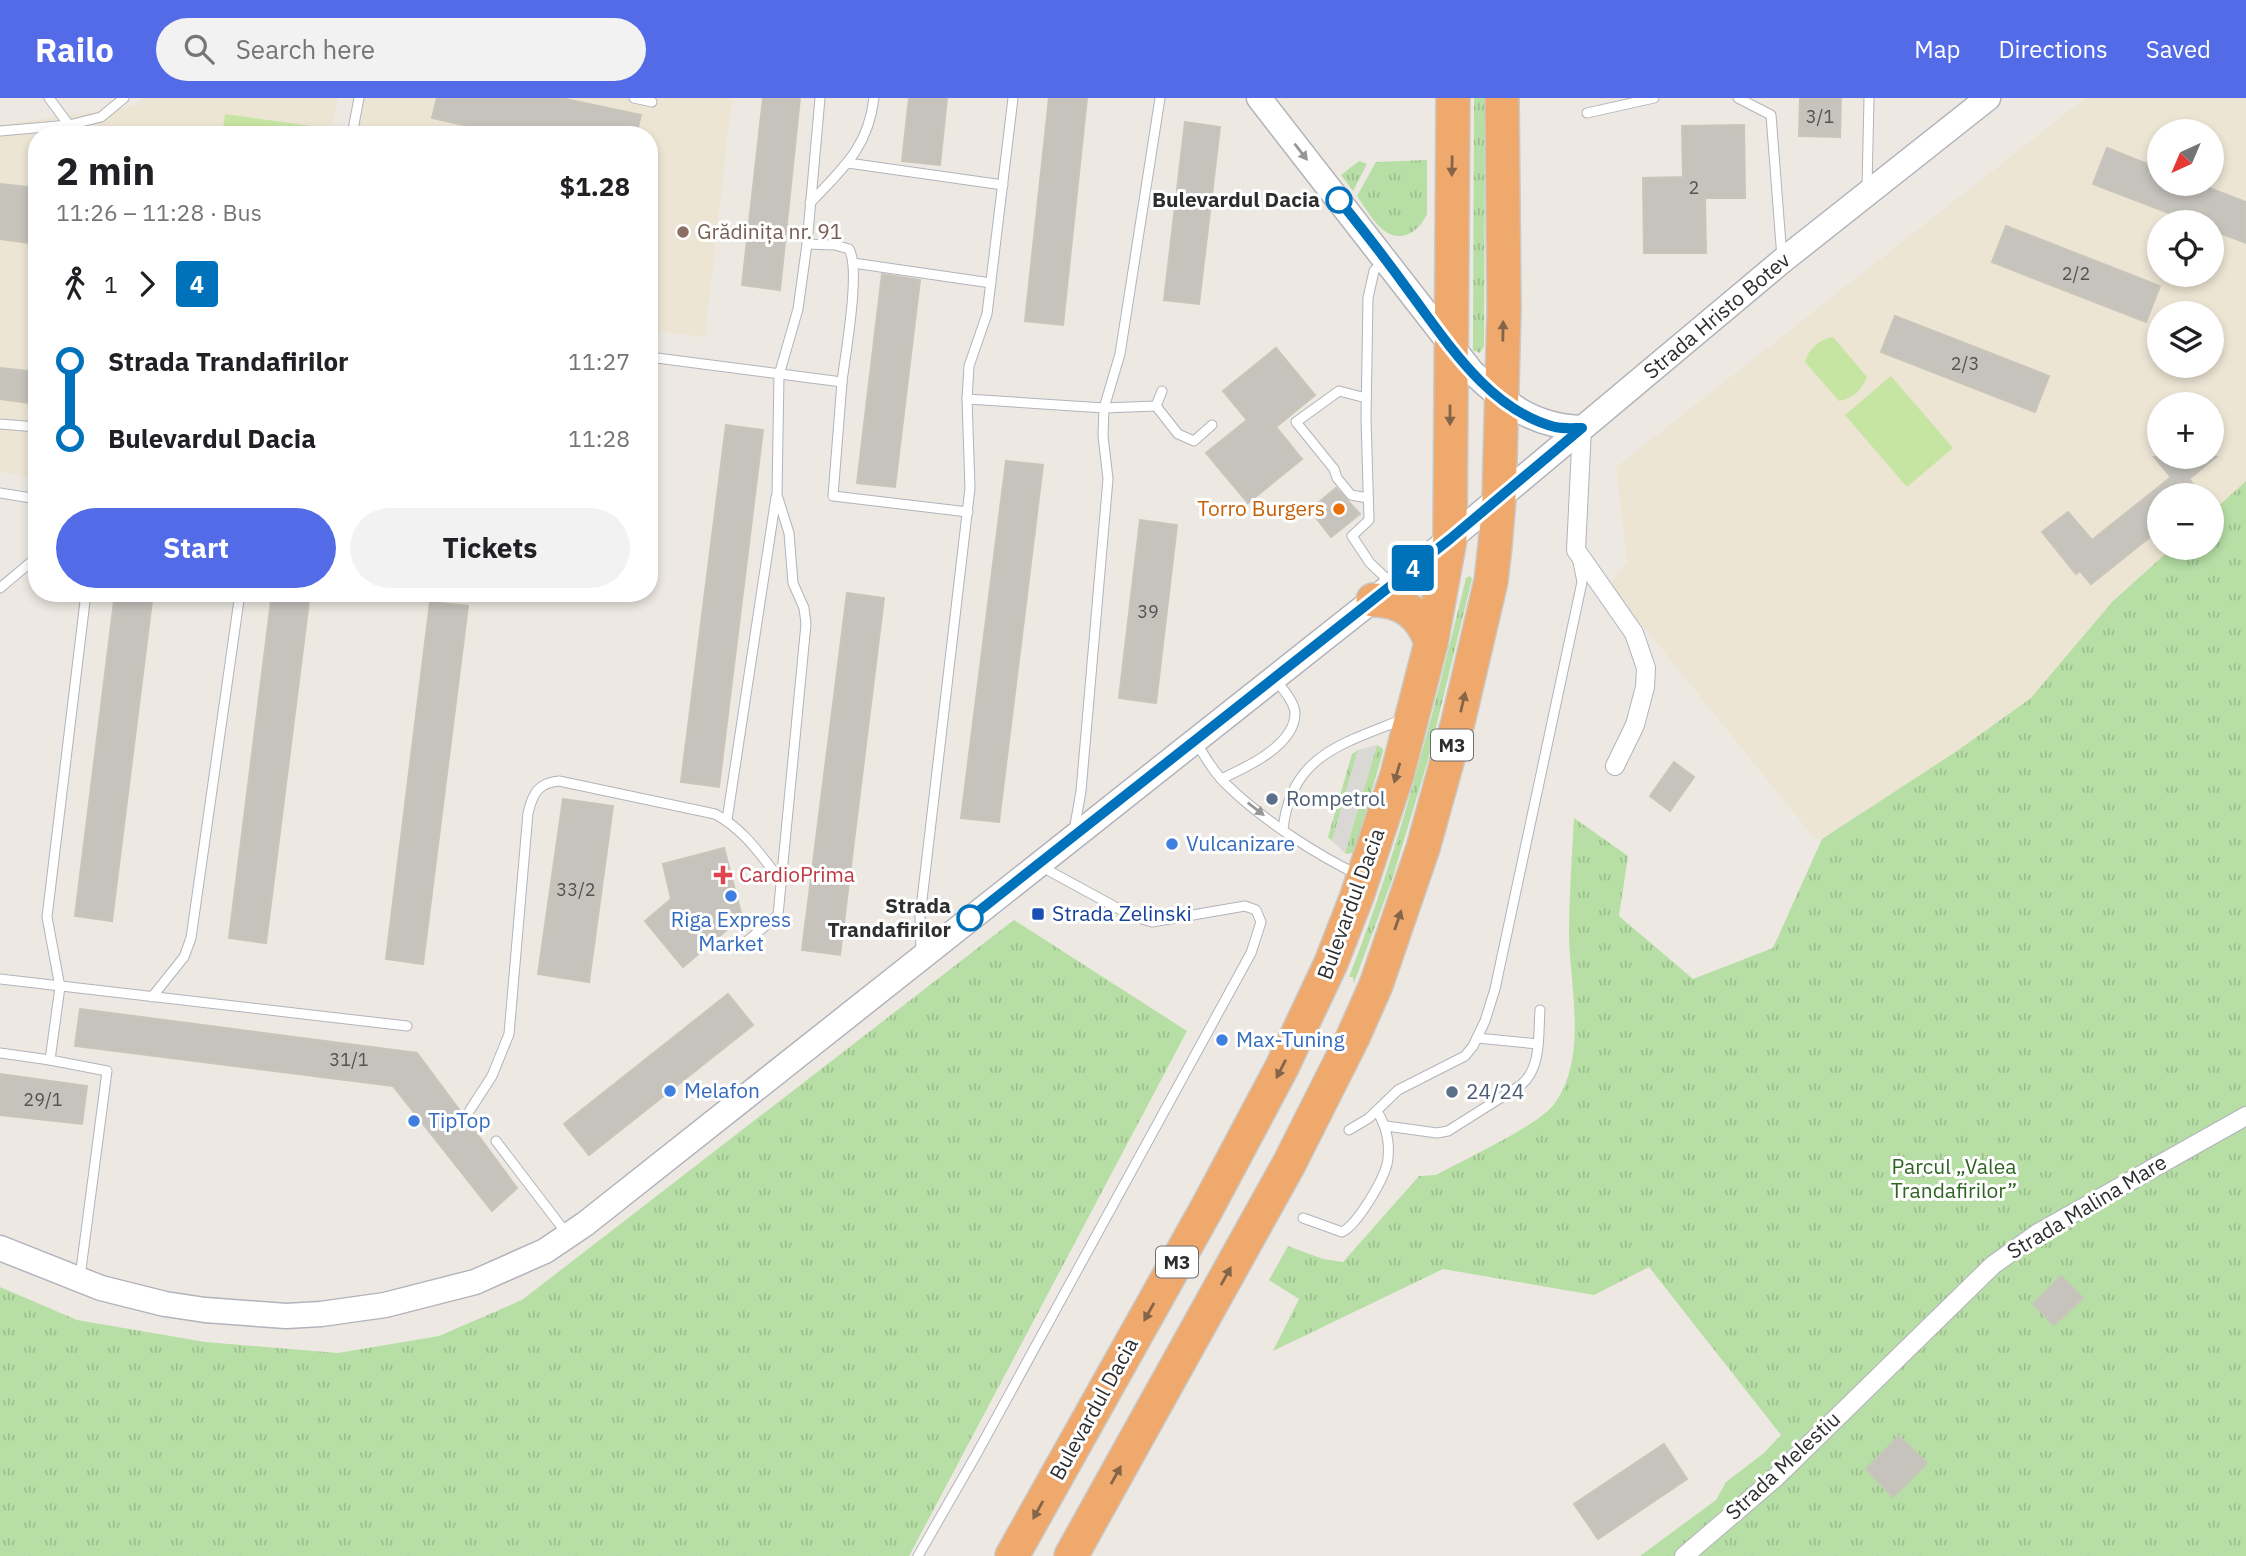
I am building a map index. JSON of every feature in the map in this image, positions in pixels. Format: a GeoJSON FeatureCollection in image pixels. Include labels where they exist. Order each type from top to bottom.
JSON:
{"type":"FeatureCollection","features":[{"type":"Feature","properties":{"kind":"highway","name":"Bulevardul Dacia"},"geometry":{"type":"LineString","coordinates":[[1012,1556],[1213,1197],[1282,1067],[1331,963],[1397,775],[1431,643],[1450,539],[1453,98]]}},
{"type":"Feature","properties":{"kind":"highway","name":"M3"},"geometry":{"type":"LineString","coordinates":[[1070,1556],[1289,1164],[1353,1037],[1376,985],[1423,848],[1458,722],[1491,581],[1499,499],[1502,400],[1502,98]]}},
{"type":"Feature","properties":{"kind":"highway"},"geometry":{"type":"LineString","coordinates":[[1382,592],[1386,600],[1410,610],[1427,630],[1431,643]]}},
{"type":"Feature","properties":{"kind":"main road"},"geometry":{"type":"LineString","coordinates":[[1259,98],[1472,372],[1502,400],[1528,416],[1557,427],[1582,428]]}},
{"type":"Feature","properties":{"kind":"main road","name":"Strada Hristo Botev"},"geometry":{"type":"LineString","coordinates":[[1450,539],[1782,261],[1988,98]]}},
{"type":"Feature","properties":{"kind":"main road"},"geometry":{"type":"LineString","coordinates":[[0,1248],[80,1281],[152,1301],[251,1315],[321,1314],[409,1300],[475,1282],[545,1251],[569,1235],[1450,539]]}},
{"type":"Feature","properties":{"kind":"street"},"geometry":{"type":"LineString","coordinates":[[1582,428],[1576,550],[1634,634],[1646,668],[1645,687],[1635,724],[1615,766]]}},
{"type":"Feature","properties":{"kind":"street","name":"Strada Malina Mare"},"geometry":{"type":"LineString","coordinates":[[1881,1375],[1993,1265],[2027,1241],[2115,1188],[2246,1116]]}},
{"type":"Feature","properties":{"kind":"street","name":"Strada Melestiu"},"geometry":{"type":"LineString","coordinates":[[1684,1556],[1774,1479],[1881,1375]]}},
{"type":"Feature","properties":{"kind":"lane"},"geometry":{"type":"LineString","coordinates":[[49,98],[69,125]]}},
{"type":"Feature","properties":{"kind":"lane"},"geometry":{"type":"LineString","coordinates":[[58,126],[101,117],[124,98]]}},
{"type":"Feature","properties":{"kind":"lane"},"geometry":{"type":"LineString","coordinates":[[354,126],[359,98]]}},
{"type":"Feature","properties":{"kind":"lane"},"geometry":{"type":"LineString","coordinates":[[634,98],[652,102]]}},
{"type":"Feature","properties":{"kind":"lane"},"geometry":{"type":"LineString","coordinates":[[727,820],[777,495],[779,375],[798,309],[807,244],[820,98]]}},
{"type":"Feature","properties":{"kind":"lane"},"geometry":{"type":"LineString","coordinates":[[810,202],[848,163],[861,145],[872,120],[874,98]]}},
{"type":"Feature","properties":{"kind":"lane"},"geometry":{"type":"LineString","coordinates":[[921,957],[920,917],[970,488],[967,399],[969,366],[988,314],[1013,98]]}},
{"type":"Feature","properties":{"kind":"lane"},"geometry":{"type":"LineString","coordinates":[[1073,836],[1081,792],[1108,479],[1103,436],[1104,408],[1119,355],[1160,98]]}},
{"type":"Feature","properties":{"kind":"lane"},"geometry":{"type":"LineString","coordinates":[[1587,113],[1654,98]]}},
{"type":"Feature","properties":{"kind":"lane"},"geometry":{"type":"LineString","coordinates":[[1738,98],[1771,115],[1782,261]]}},
{"type":"Feature","properties":{"kind":"lane"},"geometry":{"type":"LineString","coordinates":[[1867,194],[1869,98]]}},
{"type":"Feature","properties":{"kind":"lane"},"geometry":{"type":"LineString","coordinates":[[0,131],[28,129]]}},
{"type":"Feature","properties":{"kind":"lane"},"geometry":{"type":"LineString","coordinates":[[848,163],[1003,185]]}},
{"type":"Feature","properties":{"kind":"lane"},"geometry":{"type":"LineString","coordinates":[[807,244],[849,249],[853,262],[833,496],[968,512]]}},
{"type":"Feature","properties":{"kind":"lane"},"geometry":{"type":"LineString","coordinates":[[1382,592],[1370,563],[1352,536],[1369,520],[1366,398],[1368,298],[1374,271],[1385,259]]}},
{"type":"Feature","properties":{"kind":"lane"},"geometry":{"type":"LineString","coordinates":[[853,262],[991,284]]}},
{"type":"Feature","properties":{"kind":"lane"},"geometry":{"type":"LineString","coordinates":[[658,358],[842,382]]}},
{"type":"Feature","properties":{"kind":"lane"},"geometry":{"type":"LineString","coordinates":[[1156,406],[1162,391]]}},
{"type":"Feature","properties":{"kind":"lane"},"geometry":{"type":"LineString","coordinates":[[1366,398],[1339,391],[1296,422],[1351,495],[1368,498]]}},
{"type":"Feature","properties":{"kind":"lane"},"geometry":{"type":"LineString","coordinates":[[967,399],[1104,408],[1156,406]]}},
{"type":"Feature","properties":{"kind":"lane"},"geometry":{"type":"LineString","coordinates":[[1156,406],[1178,434],[1194,440],[1212,425]]}},
{"type":"Feature","properties":{"kind":"lane"},"geometry":{"type":"LineString","coordinates":[[0,424],[28,426]]}},
{"type":"Feature","properties":{"kind":"lane"},"geometry":{"type":"LineString","coordinates":[[0,493],[28,498]]}},
{"type":"Feature","properties":{"kind":"lane"},"geometry":{"type":"LineString","coordinates":[[746,943],[778,915],[806,624],[804,608],[793,583],[789,533],[777,495]]}},
{"type":"Feature","properties":{"kind":"lane"},"geometry":{"type":"LineString","coordinates":[[1349,1130],[1377,1111],[1398,1090],[1465,1056],[1485,1021],[1495,989],[1582,582],[1576,550]]}},
{"type":"Feature","properties":{"kind":"lane"},"geometry":{"type":"LineString","coordinates":[[0,588],[28,565]]}},
{"type":"Feature","properties":{"kind":"lane"},"geometry":{"type":"LineString","coordinates":[[50,1060],[60,987],[47,917],[85,602]]}},
{"type":"Feature","properties":{"kind":"lane"},"geometry":{"type":"LineString","coordinates":[[152,997],[184,957],[191,938],[239,602]]}},
{"type":"Feature","properties":{"kind":"lane"},"geometry":{"type":"LineString","coordinates":[[1221,779],[1263,759],[1291,727],[1295,714],[1292,703],[1274,677]]}},
{"type":"Feature","properties":{"kind":"lane"},"geometry":{"type":"LineString","coordinates":[[1283,829],[1285,808],[1293,788],[1315,761],[1325,753],[1353,740],[1413,716]]}},
{"type":"Feature","properties":{"kind":"lane"},"geometry":{"type":"LineString","coordinates":[[1195,740],[1227,786],[1283,829],[1334,863],[1363,877]]}},
{"type":"Feature","properties":{"kind":"lane"},"geometry":{"type":"LineString","coordinates":[[470,1110],[492,1076],[509,1034],[528,813],[533,793],[541,786],[559,781],[694,809],[727,820],[743,834],[782,882]]}},
{"type":"Feature","properties":{"kind":"lane"},"geometry":{"type":"LineString","coordinates":[[918,1556],[1251,953],[1261,922],[1256,910],[1245,906],[1152,922],[1132,916],[1038,864]]}},
{"type":"Feature","properties":{"kind":"lane"},"geometry":{"type":"LineString","coordinates":[[0,979],[407,1026]]}},
{"type":"Feature","properties":{"kind":"lane"},"geometry":{"type":"LineString","coordinates":[[1386,1126],[1437,1133],[1448,1131],[1528,1079],[1536,1060],[1539,1010]]}},
{"type":"Feature","properties":{"kind":"lane"},"geometry":{"type":"LineString","coordinates":[[1477,1038],[1538,1044]]}},
{"type":"Feature","properties":{"kind":"lane"},"geometry":{"type":"LineString","coordinates":[[0,1053],[107,1071],[80,1281]]}},
{"type":"Feature","properties":{"kind":"lane"},"geometry":{"type":"LineString","coordinates":[[1303,1218],[1331,1230],[1342,1232],[1350,1228],[1388,1161],[1386,1126],[1377,1111]]}},
{"type":"Feature","properties":{"kind":"lane"},"geometry":{"type":"LineString","coordinates":[[496,1141],[569,1235]]}},
{"type":"Feature","properties":{"kind":"shaded area"},"geometry":{"type":"Polygon","coordinates":[[[143,98],[338,98],[332,126],[28,126],[28,477],[0,472],[0,125],[133,106],[143,98]]]}},
{"type":"Feature","properties":{"kind":"shaded area","name":"Grădinița nr. 91"},"geometry":{"type":"Polygon","coordinates":[[[363,98],[732,98],[705,337],[658,331],[658,126],[358,126],[363,98]]]}},
{"type":"Feature","properties":{"kind":"shaded area"},"geometry":{"type":"Polygon","coordinates":[[[2085,98],[2246,98],[2246,481],[2224,501],[2224,483],[2147,483],[2147,560],[2159,560],[2112,602],[2031,698],[1957,751],[1822,839],[1815,839],[1610,585],[1627,561],[1616,467],[2085,98]]]}},
{"type":"Feature","properties":{"kind":"shaded area"},"geometry":{"type":"Polygon","coordinates":[[[1377,745],[1345,853],[1332,841],[1358,750],[1377,745]]]}},
{"type":"Feature","properties":{"kind":"green space"},"geometry":{"type":"Polygon","coordinates":[[[1474,98],[1485,98],[1484,346],[1480,353],[1473,350],[1474,98]]]}},
{"type":"Feature","properties":{"kind":"green space"},"geometry":{"type":"Polygon","coordinates":[[[225,114],[311,126],[223,126],[225,114]]]}},
{"type":"Feature","properties":{"kind":"green space"},"geometry":{"type":"Polygon","coordinates":[[[1427,160],[1427,214],[1424,220],[1415,230],[1405,235],[1386,232],[1357,196],[1376,162],[1427,160]]]}},
{"type":"Feature","properties":{"kind":"green space"},"geometry":{"type":"Polygon","coordinates":[[[1359,161],[1367,164],[1353,191],[1341,175],[1359,161]]]}},
{"type":"Feature","properties":{"kind":"green space"},"geometry":{"type":"Polygon","coordinates":[[[1833,337],[1867,377],[1856,393],[1839,401],[1805,362],[1815,345],[1833,337]]]}},
{"type":"Feature","properties":{"kind":"green space"},"geometry":{"type":"Polygon","coordinates":[[[1891,376],[1953,448],[1907,487],[1845,415],[1891,376]]]}},
{"type":"Feature","properties":{"kind":"green space","name":"Parcul „Valea Trandafirilor”"},"geometry":{"type":"Polygon","coordinates":[[[2246,481],[2246,1556],[1640,1556],[1716,1500],[1726,1482],[1764,1453],[1781,1435],[1649,1267],[1594,1295],[1443,1269],[1273,1351],[1299,1299],[1269,1280],[1288,1246],[1323,1259],[1343,1262],[1419,1176],[1436,1175],[1500,1142],[1547,1112],[1555,1103],[1565,1084],[1574,1043],[1569,935],[1574,818],[1628,856],[1619,916],[1693,979],[1773,948],[1822,839],[1957,751],[2031,698],[2112,602],[2159,560],[2224,560],[2224,501],[2246,481]]]}},
{"type":"Feature","properties":{"kind":"green space"},"geometry":{"type":"Polygon","coordinates":[[[1470,576],[1472,579],[1428,760],[1392,880],[1354,983],[1353,977],[1349,977],[1400,830],[1466,578],[1470,576]]]}},
{"type":"Feature","properties":{"kind":"green space"},"geometry":{"type":"Polygon","coordinates":[[[1377,745],[1383,752],[1354,852],[1347,854],[1345,853],[1377,745]]]}},
{"type":"Feature","properties":{"kind":"green space"},"geometry":{"type":"Polygon","coordinates":[[[1358,750],[1332,841],[1328,837],[1352,754],[1358,750]]]}},
{"type":"Feature","properties":{"kind":"green space"},"geometry":{"type":"Polygon","coordinates":[[[1014,920],[1187,1031],[909,1556],[0,1556],[0,1287],[77,1320],[205,1342],[338,1353],[439,1336],[522,1300],[1014,920]]]}},
{"type":"Feature","properties":{"kind":"building"},"geometry":{"type":"Polygon","coordinates":[[[437,98],[561,98],[641,115],[638,126],[468,126],[432,118],[437,98]]]}},
{"type":"Feature","properties":{"kind":"building"},"geometry":{"type":"Polygon","coordinates":[[[763,98],[800,98],[780,290],[742,285],[763,98]]]}},
{"type":"Feature","properties":{"kind":"building"},"geometry":{"type":"Polygon","coordinates":[[[909,98],[947,98],[940,165],[902,161],[909,98]]]}},
{"type":"Feature","properties":{"kind":"building"},"geometry":{"type":"Polygon","coordinates":[[[1049,98],[1087,98],[1063,325],[1025,321],[1049,98]]]}},
{"type":"Feature","properties":{"kind":"building"},"geometry":{"type":"Polygon","coordinates":[[[1800,98],[1841,98],[1840,137],[1799,136],[1800,98]]]}},
{"type":"Feature","properties":{"kind":"building"},"geometry":{"type":"Polygon","coordinates":[[[1185,122],[1220,127],[1199,304],[1164,300],[1185,122]]]}},
{"type":"Feature","properties":{"kind":"building"},"geometry":{"type":"Polygon","coordinates":[[[1744,125],[1745,198],[1705,198],[1706,253],[1644,253],[1643,178],[1683,177],[1682,126],[1744,125]]]}},
{"type":"Feature","properties":{"kind":"building"},"geometry":{"type":"Polygon","coordinates":[[[2107,148],[2147,164],[2147,196],[2224,196],[2224,194],[2246,202],[2246,243],[2224,235],[2224,210],[2161,210],[2093,184],[2107,148]]]}},
{"type":"Feature","properties":{"kind":"building"},"geometry":{"type":"Polygon","coordinates":[[[0,184],[28,187],[28,243],[0,239],[0,184]]]}},
{"type":"Feature","properties":{"kind":"building"},"geometry":{"type":"Polygon","coordinates":[[[2006,226],[2147,281],[2147,287],[2160,287],[2154,301],[2147,301],[2146,322],[1992,262],[2006,226]]]}},
{"type":"Feature","properties":{"kind":"building"},"geometry":{"type":"Polygon","coordinates":[[[882,274],[920,280],[895,487],[857,483],[882,274]]]}},
{"type":"Feature","properties":{"kind":"building"},"geometry":{"type":"Polygon","coordinates":[[[1895,316],[2049,376],[2035,412],[1881,352],[1895,316]]]}},
{"type":"Feature","properties":{"kind":"building"},"geometry":{"type":"Polygon","coordinates":[[[1276,348],[1315,395],[1276,427],[1302,459],[1248,503],[1206,453],[1247,420],[1223,391],[1276,348]]]}},
{"type":"Feature","properties":{"kind":"building"},"geometry":{"type":"Polygon","coordinates":[[[0,368],[28,371],[28,403],[0,399],[0,368]]]}},
{"type":"Feature","properties":{"kind":"building"},"geometry":{"type":"Polygon","coordinates":[[[726,425],[763,430],[719,787],[681,782],[726,425]]]}},
{"type":"Feature","properties":{"kind":"building"},"geometry":{"type":"Polygon","coordinates":[[[1006,461],[1043,465],[999,822],[961,818],[1006,461]]]}},
{"type":"Feature","properties":{"kind":"building"},"geometry":{"type":"Polygon","coordinates":[[[2164,469],[2201,469],[2189,479],[2192,483],[2163,483],[2171,477],[2164,469]]]}},
{"type":"Feature","properties":{"kind":"building"},"geometry":{"type":"Polygon","coordinates":[[[1336,488],[1360,514],[1331,537],[1310,510],[1336,488]]]}},
{"type":"Feature","properties":{"kind":"building"},"geometry":{"type":"Polygon","coordinates":[[[2147,496],[2147,539],[2091,584],[2080,571],[2076,574],[2042,532],[2068,512],[2092,540],[2147,496]]]}},
{"type":"Feature","properties":{"kind":"building"},"geometry":{"type":"Polygon","coordinates":[[[1140,520],[1177,525],[1156,703],[1119,698],[1140,520]]]}},
{"type":"Feature","properties":{"kind":"building"},"geometry":{"type":"Polygon","coordinates":[[[847,593],[884,598],[840,955],[802,950],[847,593]]]}},
{"type":"Feature","properties":{"kind":"building"},"geometry":{"type":"Polygon","coordinates":[[[114,602],[152,602],[112,921],[75,916],[114,602]]]}},
{"type":"Feature","properties":{"kind":"building"},"geometry":{"type":"Polygon","coordinates":[[[271,602],[309,602],[266,943],[229,938],[271,602]]]}},
{"type":"Feature","properties":{"kind":"building"},"geometry":{"type":"Polygon","coordinates":[[[430,602],[468,606],[423,964],[386,959],[430,602]]]}},
{"type":"Feature","properties":{"kind":"building"},"geometry":{"type":"Polygon","coordinates":[[[1674,762],[1694,777],[1670,811],[1650,796],[1674,762]]]}},
{"type":"Feature","properties":{"kind":"building"},"geometry":{"type":"Polygon","coordinates":[[[563,799],[613,806],[589,982],[538,974],[563,799]]]}},
{"type":"Feature","properties":{"kind":"building"},"geometry":{"type":"Polygon","coordinates":[[[724,848],[742,917],[683,967],[645,921],[671,899],[663,864],[724,848]]]}},
{"type":"Feature","properties":{"kind":"building"},"geometry":{"type":"Polygon","coordinates":[[[728,994],[753,1025],[589,1155],[564,1124],[728,994]]]}},
{"type":"Feature","properties":{"kind":"building"},"geometry":{"type":"Polygon","coordinates":[[[80,1009],[417,1053],[517,1188],[492,1211],[393,1086],[75,1046],[80,1009]]]}},
{"type":"Feature","properties":{"kind":"building"},"geometry":{"type":"Polygon","coordinates":[[[0,1074],[87,1086],[82,1124],[0,1115],[0,1074]]]}},
{"type":"Feature","properties":{"kind":"building"},"geometry":{"type":"Polygon","coordinates":[[[2061,1276],[2083,1298],[2054,1325],[2033,1304],[2061,1276]]]}},
{"type":"Feature","properties":{"kind":"building"},"geometry":{"type":"Polygon","coordinates":[[[1899,1436],[1927,1463],[1893,1497],[1866,1469],[1899,1436]]]}},
{"type":"Feature","properties":{"kind":"building"},"geometry":{"type":"Polygon","coordinates":[[[1664,1444],[1687,1479],[1598,1539],[1574,1504],[1664,1444]]]}},
{"type":"Feature","properties":{"kind":"bus line","name":"4"},"geometry":{"type":"LineString","coordinates":[[970,918],[1450,539],[1582,428],[1557,427],[1528,416],[1502,400],[1472,372],[1339,200]]}},
{"type":"Feature","properties":{"kind":"place","name":"Bulevardul Dacia"},"geometry":{"type":"Point","coordinates":[1339,200]}},
{"type":"Feature","properties":{"kind":"place","name":"Grădinița nr. 91"},"geometry":{"type":"Point","coordinates":[683,232]}},
{"type":"Feature","properties":{"kind":"place","name":"Torro Burgers"},"geometry":{"type":"Point","coordinates":[1339,509]}},
{"type":"Feature","properties":{"kind":"place","name":"Rompetrol"},"geometry":{"type":"Point","coordinates":[1272,799]}},
{"type":"Feature","properties":{"kind":"place","name":"Vulcanizare"},"geometry":{"type":"Point","coordinates":[1172,844]}},
{"type":"Feature","properties":{"kind":"place","name":"CardioPrima"},"geometry":{"type":"Point","coordinates":[723,875]}},
{"type":"Feature","properties":{"kind":"place","name":"Riga Express Market"},"geometry":{"type":"Point","coordinates":[731,896]}},
{"type":"Feature","properties":{"kind":"place","name":"Strada Zelinski"},"geometry":{"type":"Point","coordinates":[1038,914]}},
{"type":"Feature","properties":{"kind":"place","name":"Strada Trandafirilor"},"geometry":{"type":"Point","coordinates":[970,918]}},
{"type":"Feature","properties":{"kind":"place","name":"Max-Tuning"},"geometry":{"type":"Point","coordinates":[1222,1040]}},
{"type":"Feature","properties":{"kind":"place","name":"Melafon"},"geometry":{"type":"Point","coordinates":[670,1091]}},
{"type":"Feature","properties":{"kind":"place","name":"24/24"},"geometry":{"type":"Point","coordinates":[1452,1092]}},
{"type":"Feature","properties":{"kind":"place","name":"TipTop"},"geometry":{"type":"Point","coordinates":[414,1121]}}]}
